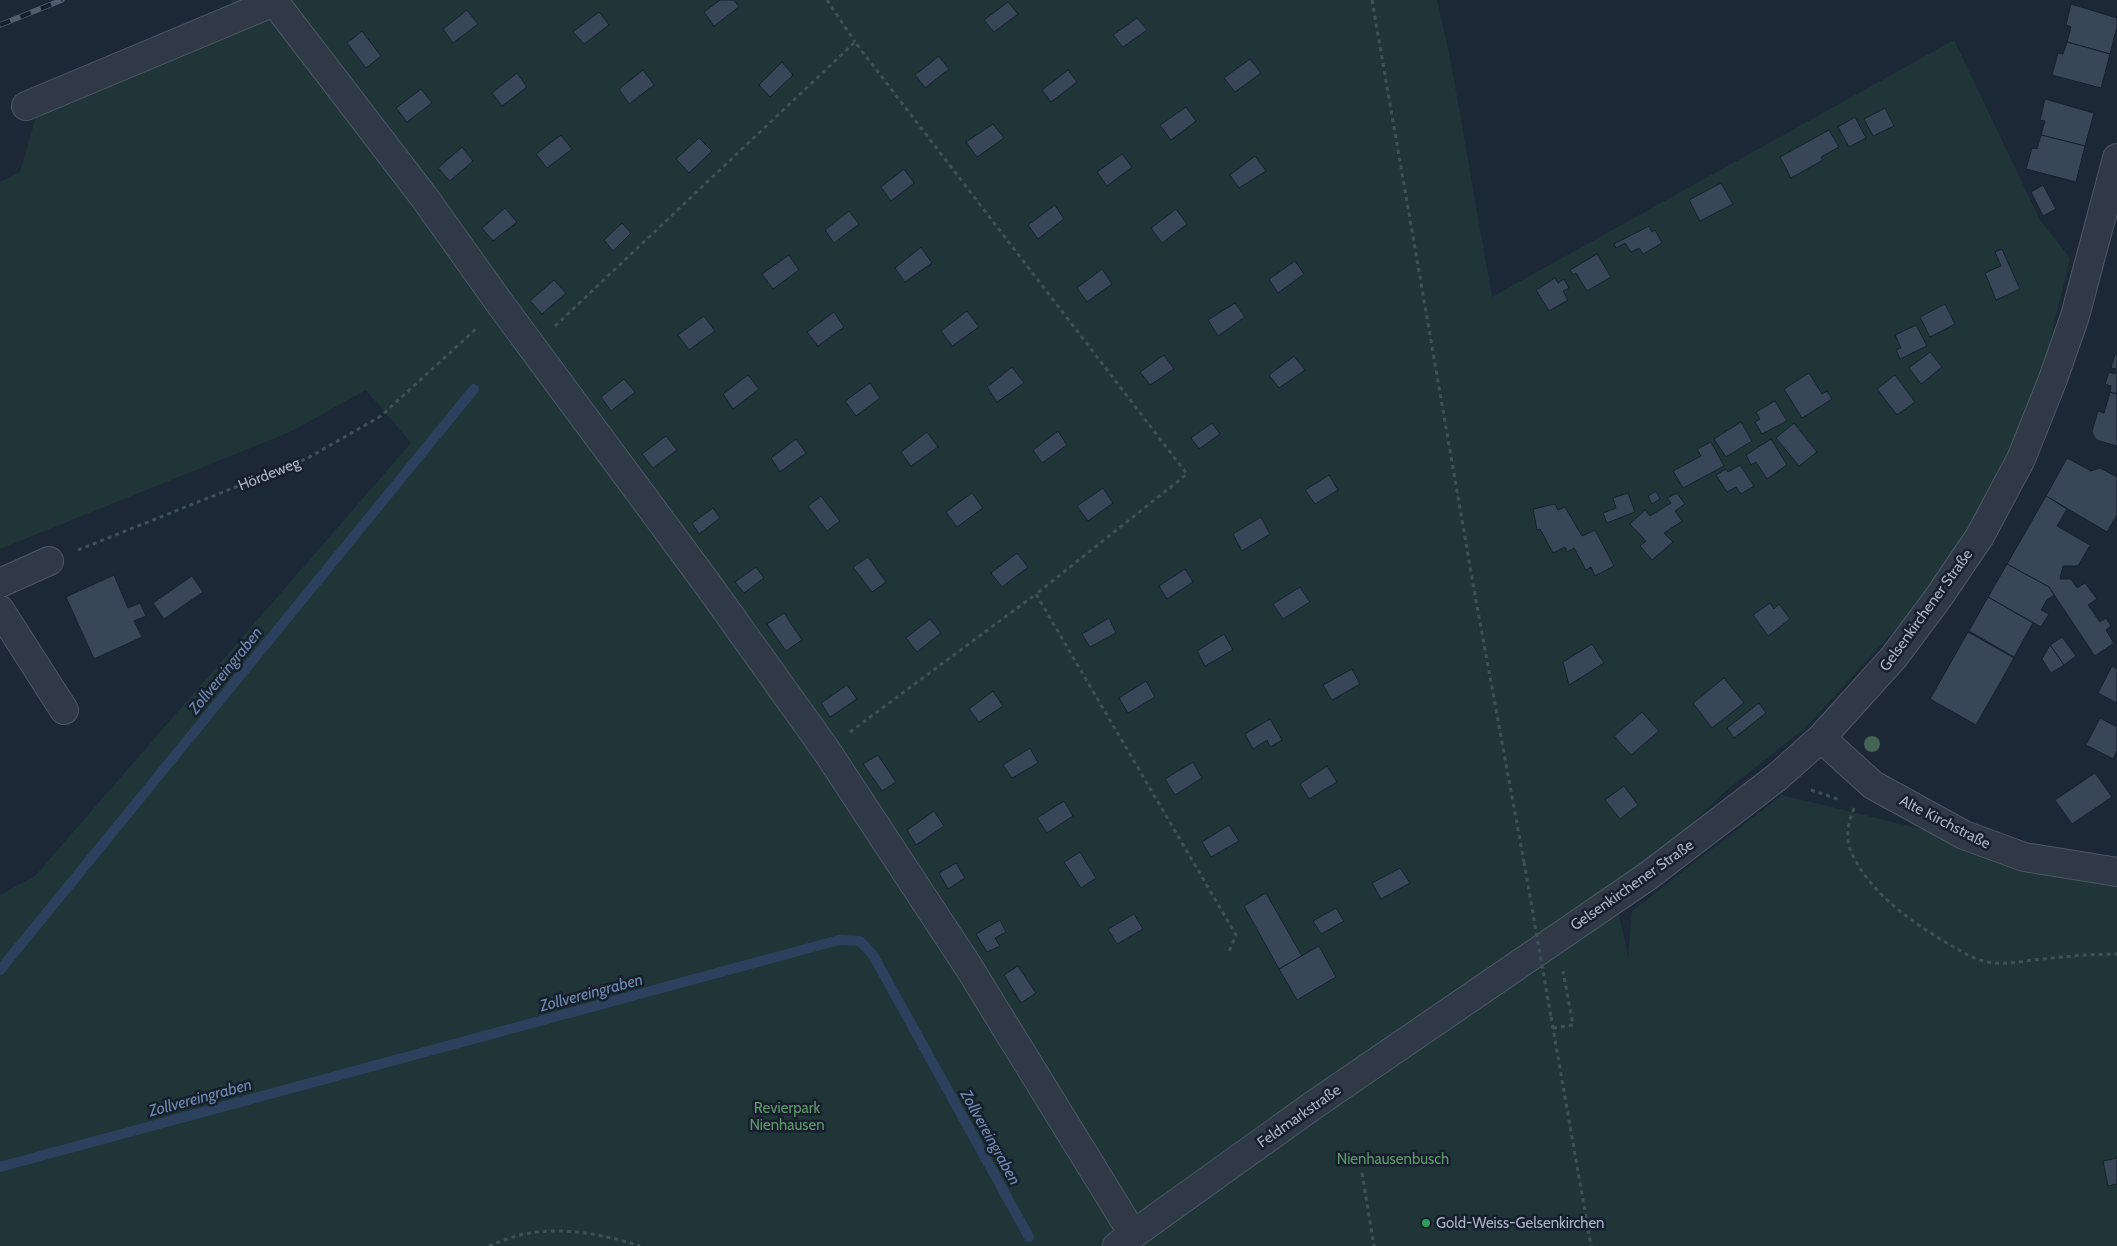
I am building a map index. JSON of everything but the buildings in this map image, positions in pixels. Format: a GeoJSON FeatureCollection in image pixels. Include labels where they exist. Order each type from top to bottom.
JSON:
{"type":"FeatureCollection","features":[{"type":"Feature","properties":{"kind":"street"},"geometry":{"type":"LineString","coordinates":[[26,106],[273,1],[424,196],[501,305],[706,582],[826,750],[968,966],[1125,1240]]}},
{"type":"Feature","properties":{"kind":"street","name":"Gelsenkirchener Straße"},"geometry":{"type":"LineString","coordinates":[[1483,987],[1648,876],[1776,778],[1821,738],[1894,657],[1938,598],[1980,536],[2021,459],[2053,379],[2075,316],[2117,158]]}},
{"type":"Feature","properties":{"kind":"street"},"geometry":{"type":"LineString","coordinates":[[0,582],[49,561]]}},
{"type":"Feature","properties":{"kind":"street"},"geometry":{"type":"LineString","coordinates":[[0,610],[64,710]]}},
{"type":"Feature","properties":{"kind":"street","name":"Alte Kirchstraße"},"geometry":{"type":"LineString","coordinates":[[1821,738],[1874,785],[1964,835],[2024,857],[2117,872]]}},
{"type":"Feature","properties":{"kind":"street","name":"Feldmarkstraße"},"geometry":{"type":"LineString","coordinates":[[1125,1240],[1483,987]]}},
{"type":"Feature","properties":{"kind":"path"},"geometry":{"type":"LineString","coordinates":[[826,750],[1036,594],[1187,474],[855,42],[827,0]]}},
{"type":"Feature","properties":{"kind":"path"},"geometry":{"type":"LineString","coordinates":[[1372,0],[1475,595],[1591,1246]]}},
{"type":"Feature","properties":{"kind":"path"},"geometry":{"type":"LineString","coordinates":[[533,347],[855,42]]}},
{"type":"Feature","properties":{"kind":"path","name":"Hördeweg"},"geometry":{"type":"LineString","coordinates":[[49,561],[308,458],[381,416],[501,305]]}},
{"type":"Feature","properties":{"kind":"path"},"geometry":{"type":"LineString","coordinates":[[1036,594],[1236,935],[1228,954]]}},
{"type":"Feature","properties":{"kind":"path"},"geometry":{"type":"LineString","coordinates":[[1776,778],[1846,802]]}},
{"type":"Feature","properties":{"kind":"path"},"geometry":{"type":"LineString","coordinates":[[1855,805],[1849,822],[1848,835],[1850,848],[1860,866],[1871,881],[1901,912],[1928,932],[1973,957],[1997,964],[2117,954]]}},
{"type":"Feature","properties":{"kind":"path"},"geometry":{"type":"LineString","coordinates":[[1553,1028],[1572,1025],[1564,974]]}},
{"type":"Feature","properties":{"kind":"path"},"geometry":{"type":"LineString","coordinates":[[1362,1173],[1374,1246]]}},
{"type":"Feature","properties":{"kind":"path"},"geometry":{"type":"LineString","coordinates":[[489,1246],[529,1233],[566,1231],[598,1235],[640,1246]]}},
{"type":"Feature","properties":{"kind":"green space","name":"Revierpark Nienhausen"},"geometry":{"type":"Polygon","coordinates":[[[231,0],[1437,0],[1450,57],[1492,297],[1954,40],[2040,220],[2070,258],[2041,379],[1979,529],[1931,590],[1805,728],[1727,790],[1614,896],[1113,1246],[0,1246],[0,895],[35,876],[411,443],[366,390],[290,432],[0,549],[0,182],[20,172],[37,113],[241,26],[231,0]]]}},
{"type":"Feature","properties":{"kind":"green space","name":"Nienhausenbusch"},"geometry":{"type":"Polygon","coordinates":[[[1782,795],[2044,859],[2117,873],[2117,1246],[1120,1246],[1616,901],[1628,957],[1632,911],[1782,795]]]}},
{"type":"Feature","properties":{"kind":"waterway","name":"Zollvereingraben"},"geometry":{"type":"LineString","coordinates":[[0,970],[474,389]]}},
{"type":"Feature","properties":{"kind":"waterway","name":"Zollvereingraben"},"geometry":{"type":"LineString","coordinates":[[0,1167],[839,940],[860,941],[873,955],[1029,1237]]}},
{"type":"Feature","properties":{"kind":"railway"},"geometry":{"type":"LineString","coordinates":[[0,25],[62,0]]}},
{"type":"Feature","properties":{"kind":"place","name":"Gold-Weiss-Gelsenkirchen"},"geometry":{"type":"Point","coordinates":[1426,1223]}}]}
